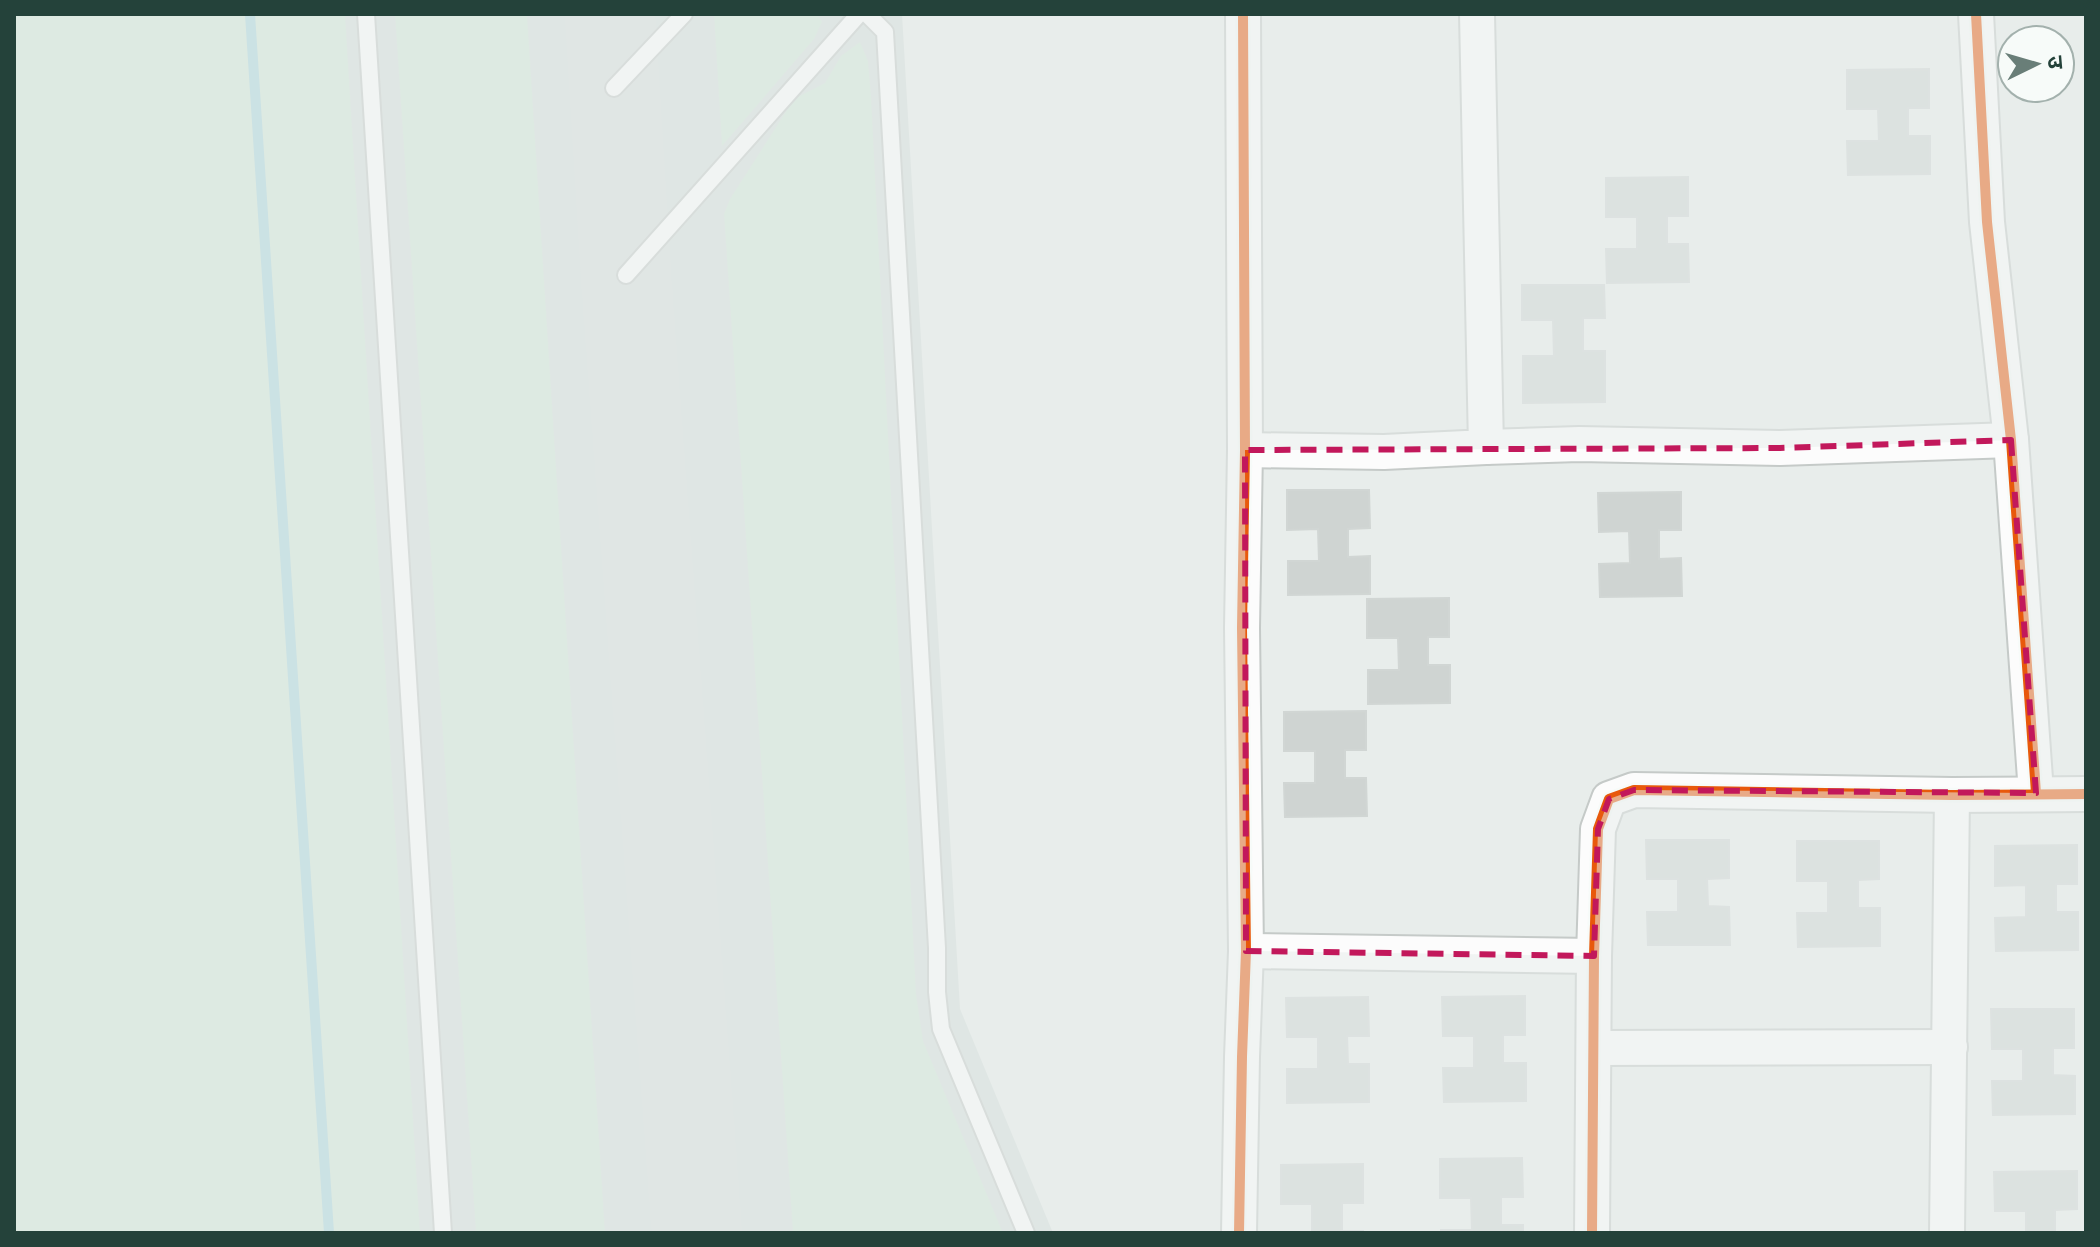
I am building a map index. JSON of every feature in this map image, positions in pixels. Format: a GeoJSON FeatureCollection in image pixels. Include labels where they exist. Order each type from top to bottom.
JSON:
{"type":"FeatureCollection","features":[{"type":"Feature","properties":{"kind":"street"},"geometry":{"type":"LineString","coordinates":[[1239,1233],[1246,951],[1242,628],[1245,450],[1243,14]]}},
{"type":"Feature","properties":{"kind":"street"},"geometry":{"type":"LineString","coordinates":[[1477,14],[1486,447]]}},
{"type":"Feature","properties":{"kind":"street"},"geometry":{"type":"LineString","coordinates":[[1976,14],[1987,222],[2011,440],[2036,793]]}},
{"type":"Feature","properties":{"kind":"street"},"geometry":{"type":"LineString","coordinates":[[1245,450],[1384,452],[1579,444],[1780,448],[2011,440]]}},
{"type":"Feature","properties":{"kind":"street"},"geometry":{"type":"LineString","coordinates":[[1592,1233],[1598,829],[1609,799],[1634,790],[2086,794]]}},
{"type":"Feature","properties":{"kind":"street"},"geometry":{"type":"LineString","coordinates":[[1947,1233],[1952,795]]}},
{"type":"Feature","properties":{"kind":"street"},"geometry":{"type":"LineString","coordinates":[[1246,951],[1594,956]]}},
{"type":"Feature","properties":{"kind":"street"},"geometry":{"type":"LineString","coordinates":[[1594,1048],[1950,1047]]}},
{"type":"Feature","properties":{"kind":"lane"},"geometry":{"type":"LineString","coordinates":[[366,14],[443,1233]]}},
{"type":"Feature","properties":{"kind":"lane"},"geometry":{"type":"LineString","coordinates":[[614,88],[684,14]]}},
{"type":"Feature","properties":{"kind":"lane"},"geometry":{"type":"LineString","coordinates":[[626,275],[859,14]]}},
{"type":"Feature","properties":{"kind":"lane"},"geometry":{"type":"LineString","coordinates":[[867,14],[885,32],[939,1014],[949,1050],[1026,1233]]}},
{"type":"Feature","properties":{"kind":"highlighted area"},"geometry":{"type":"Polygon","coordinates":[[[2011,440],[2036,793],[1634,790],[1609,799],[1598,829],[1594,956],[1246,951],[1245,450],[1780,448],[2011,440]]]}},
{"type":"Feature","properties":{"kind":"shaded area"},"geometry":{"type":"Polygon","coordinates":[[[14,14],[902,14],[960,1009],[1053,1233],[14,1233],[14,14]]]}},
{"type":"Feature","properties":{"kind":"green space"},"geometry":{"type":"Polygon","coordinates":[[[14,14],[345,14],[420,1233],[14,1233],[14,14]]]}},
{"type":"Feature","properties":{"kind":"green space"},"geometry":{"type":"Polygon","coordinates":[[[395,14],[527,14],[605,1233],[476,1233],[395,14]]]}},
{"type":"Feature","properties":{"kind":"green space"},"geometry":{"type":"Polygon","coordinates":[[[714,14],[817,14],[822,22],[814,39],[722,146],[714,14]]]}},
{"type":"Feature","properties":{"kind":"green space"},"geometry":{"type":"Polygon","coordinates":[[[860,42],[868,61],[871,96],[916,994],[923,1041],[1003,1233],[793,1233],[724,214],[730,199],[794,99],[825,83],[841,56],[860,42]]]}},
{"type":"Feature","properties":{"kind":"building"},"geometry":{"type":"Polygon","coordinates":[[[1929,69],[1929,108],[1908,108],[1908,136],[1930,136],[1930,174],[1848,175],[1847,141],[1879,141],[1878,109],[1847,109],[1847,70],[1929,69]]]}},
{"type":"Feature","properties":{"kind":"building"},"geometry":{"type":"Polygon","coordinates":[[[1688,177],[1688,216],[1667,216],[1667,244],[1688,244],[1689,282],[1607,283],[1606,249],[1637,249],[1637,217],[1606,217],[1606,178],[1688,177]]]}},
{"type":"Feature","properties":{"kind":"building"},"geometry":{"type":"Polygon","coordinates":[[[1522,285],[1604,285],[1605,318],[1583,318],[1583,351],[1605,351],[1605,402],[1523,403],[1523,356],[1554,356],[1553,320],[1522,320],[1522,285]]]}},
{"type":"Feature","properties":{"kind":"building"},"geometry":{"type":"Polygon","coordinates":[[[1287,490],[1369,490],[1370,528],[1348,529],[1348,557],[1370,556],[1370,594],[1288,595],[1288,561],[1319,561],[1318,529],[1287,530],[1287,490]]]}},
{"type":"Feature","properties":{"kind":"building"},"geometry":{"type":"Polygon","coordinates":[[[1681,492],[1681,530],[1659,530],[1659,559],[1681,558],[1682,596],[1600,597],[1599,564],[1630,563],[1629,531],[1599,532],[1598,493],[1681,492]]]}},
{"type":"Feature","properties":{"kind":"building"},"geometry":{"type":"Polygon","coordinates":[[[1449,598],[1449,637],[1428,637],[1428,665],[1450,665],[1450,703],[1368,704],[1368,670],[1399,670],[1398,638],[1367,638],[1367,599],[1449,598]]]}},
{"type":"Feature","properties":{"kind":"building"},"geometry":{"type":"Polygon","coordinates":[[[1366,711],[1366,750],[1345,750],[1345,778],[1366,778],[1367,816],[1285,817],[1284,783],[1315,783],[1315,751],[1284,751],[1284,712],[1366,711]]]}},
{"type":"Feature","properties":{"kind":"building"},"geometry":{"type":"Polygon","coordinates":[[[1646,840],[1729,840],[1729,878],[1707,879],[1708,906],[1729,907],[1730,945],[1648,945],[1647,912],[1678,912],[1678,879],[1647,879],[1646,840]]]}},
{"type":"Feature","properties":{"kind":"building"},"geometry":{"type":"Polygon","coordinates":[[[1797,841],[1879,841],[1879,879],[1858,880],[1858,908],[1880,908],[1880,946],[1798,947],[1797,913],[1828,913],[1828,881],[1797,881],[1797,841]]]}},
{"type":"Feature","properties":{"kind":"building"},"geometry":{"type":"Polygon","coordinates":[[[2077,845],[2077,884],[2056,884],[2056,912],[2078,912],[2078,950],[1996,951],[1995,918],[2026,917],[2026,885],[1995,886],[1995,846],[2077,845]]]}},
{"type":"Feature","properties":{"kind":"building"},"geometry":{"type":"Polygon","coordinates":[[[1525,996],[1525,1035],[1503,1035],[1503,1063],[1526,1063],[1526,1101],[1444,1102],[1443,1068],[1474,1068],[1474,1036],[1443,1036],[1442,997],[1525,996]]]}},
{"type":"Feature","properties":{"kind":"building"},"geometry":{"type":"Polygon","coordinates":[[[1368,997],[1369,1036],[1347,1036],[1348,1064],[1369,1064],[1369,1102],[1287,1103],[1287,1069],[1318,1069],[1318,1037],[1287,1037],[1286,998],[1368,997]]]}},
{"type":"Feature","properties":{"kind":"building"},"geometry":{"type":"Polygon","coordinates":[[[1991,1009],[2074,1009],[2074,1048],[2053,1048],[2053,1075],[2075,1076],[2075,1114],[1993,1115],[1992,1081],[2023,1081],[2023,1049],[1992,1049],[1991,1009]]]}},
{"type":"Feature","properties":{"kind":"building"},"geometry":{"type":"Polygon","coordinates":[[[1522,1158],[1523,1197],[1501,1197],[1501,1225],[1523,1225],[1523,1233],[1441,1233],[1441,1230],[1472,1230],[1471,1198],[1440,1198],[1440,1159],[1522,1158]]]}},
{"type":"Feature","properties":{"kind":"building"},"geometry":{"type":"Polygon","coordinates":[[[1363,1164],[1363,1203],[1342,1203],[1342,1231],[1363,1233],[1312,1233],[1312,1204],[1281,1204],[1281,1165],[1363,1164]]]}},
{"type":"Feature","properties":{"kind":"building"},"geometry":{"type":"Polygon","coordinates":[[[2077,1171],[2077,1209],[2055,1210],[2055,1233],[2026,1233],[2026,1211],[1995,1211],[1994,1172],[2077,1171]]]}},
{"type":"Feature","properties":{"kind":"waterway"},"geometry":{"type":"LineString","coordinates":[[250,14],[329,1233]]}},
{"type":"Feature","properties":{"kind":"taxiway"},"geometry":{"type":"LineString","coordinates":[[610,14],[626,275],[697,1233]]}},
{"type":"Feature","properties":{"kind":"cycle path"},"geometry":{"type":"LineString","coordinates":[[1239,1233],[1246,951],[1242,628],[1245,450],[1243,14]]}},
{"type":"Feature","properties":{"kind":"cycle path"},"geometry":{"type":"LineString","coordinates":[[1976,14],[1987,222],[2011,440],[2036,793]]}},
{"type":"Feature","properties":{"kind":"cycle path"},"geometry":{"type":"LineString","coordinates":[[1592,1233],[1598,829],[1609,799],[1634,790],[2086,794]]}}]}
